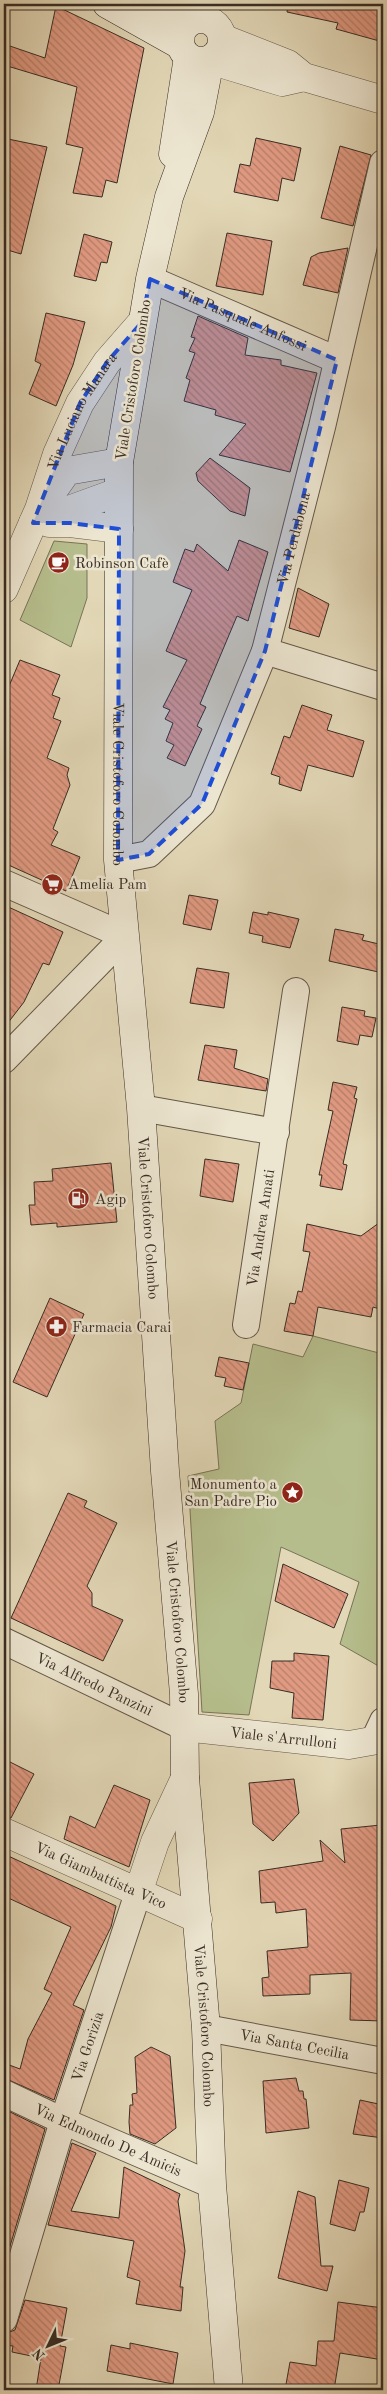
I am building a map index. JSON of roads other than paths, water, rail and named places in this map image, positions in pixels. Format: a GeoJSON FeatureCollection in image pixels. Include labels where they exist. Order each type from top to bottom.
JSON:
{"type":"FeatureCollection","features":[{"type":"Feature","properties":{"kind":"main road"},"geometry":{"type":"LineString","coordinates":[[107,4],[204,33]]}},
{"type":"Feature","properties":{"kind":"main road"},"geometry":{"type":"LineString","coordinates":[[145,4],[172,12],[204,33],[226,65],[282,82],[304,77],[383,100]]}},
{"type":"Feature","properties":{"kind":"main road","name":"Viale Cristoforo Colombo"},"geometry":{"type":"LineString","coordinates":[[204,33],[207,76],[200,112],[169,197],[150,279],[119,462],[118,860],[142,1108],[164,1471],[184,1694],[185,1778],[206,2028],[212,2185],[229,2390]]}},
{"type":"Feature","properties":{"kind":"main road","name":"Via Luciano Manara"},"geometry":{"type":"LineString","coordinates":[[4,589],[36,516],[57,454],[80,404],[107,362],[142,322]]}},
{"type":"Feature","properties":{"kind":"main road","name":"Via Luciano Manara"},"geometry":{"type":"LineString","coordinates":[[36,516],[67,471],[119,462]]}},
{"type":"Feature","properties":{"kind":"main road"},"geometry":{"type":"LineString","coordinates":[[36,516],[118,492]]}},
{"type":"Feature","properties":{"kind":"main road"},"geometry":{"type":"LineString","coordinates":[[36,516],[70,523],[119,529]]}},
{"type":"Feature","properties":{"kind":"main road","name":"Viale s'Arrulloni"},"geometry":{"type":"LineString","coordinates":[[184,1727],[350,1745],[380,1734]]}},
{"type":"Feature","properties":{"kind":"main road","name":"Via Gorizia"},"geometry":{"type":"LineString","coordinates":[[138,1893],[156,1842],[185,1778]]}},
{"type":"Feature","properties":{"kind":"main road","name":"Via Giambattista Vico"},"geometry":{"type":"LineString","coordinates":[[4,1832],[198,1919]]}},
{"type":"Feature","properties":{"kind":"street","name":"Via Perdabona"},"geometry":{"type":"LineString","coordinates":[[118,860],[149,854],[202,804],[265,651],[322,427],[383,163]]}},
{"type":"Feature","properties":{"kind":"street","name":"Via Pasquale Anfossi"},"geometry":{"type":"LineString","coordinates":[[150,279],[337,360]]}},
{"type":"Feature","properties":{"kind":"street"},"geometry":{"type":"LineString","coordinates":[[265,651],[383,687]]}},
{"type":"Feature","properties":{"kind":"street"},"geometry":{"type":"LineString","coordinates":[[4,883],[125,936],[4,1060]]}},
{"type":"Feature","properties":{"kind":"street","name":"Via Andrea Amati"},"geometry":{"type":"LineString","coordinates":[[246,1325],[296,991]]}},
{"type":"Feature","properties":{"kind":"street"},"geometry":{"type":"LineString","coordinates":[[142,1108],[276,1132]]}},
{"type":"Feature","properties":{"kind":"street","name":"Via Alfredo Panzini"},"geometry":{"type":"LineString","coordinates":[[4,1641],[184,1727]]}},
{"type":"Feature","properties":{"kind":"street","name":"Via Gorizia"},"geometry":{"type":"LineString","coordinates":[[4,2319],[63,2122],[138,1893]]}},
{"type":"Feature","properties":{"kind":"street","name":"Via Santa Cecilia"},"geometry":{"type":"LineString","coordinates":[[206,2028],[383,2061]]}},
{"type":"Feature","properties":{"kind":"street","name":"Via Edmondo De Amicis"},"geometry":{"type":"LineString","coordinates":[[4,2093],[63,2122],[212,2185]]}},
{"type":"Feature","properties":{"kind":"place","name":"Robinson Cafè"},"geometry":{"type":"Point","coordinates":[59,563]}},
{"type":"Feature","properties":{"kind":"place","name":"Amelia Pam"},"geometry":{"type":"Point","coordinates":[52,884]}},
{"type":"Feature","properties":{"kind":"place","name":"Agip"},"geometry":{"type":"Point","coordinates":[79,1199]}},
{"type":"Feature","properties":{"kind":"place","name":"Farmacia Carai"},"geometry":{"type":"Point","coordinates":[56,1327]}},
{"type":"Feature","properties":{"kind":"place","name":"Monumento a San Padre Pio"},"geometry":{"type":"Point","coordinates":[293,1493]}}]}
